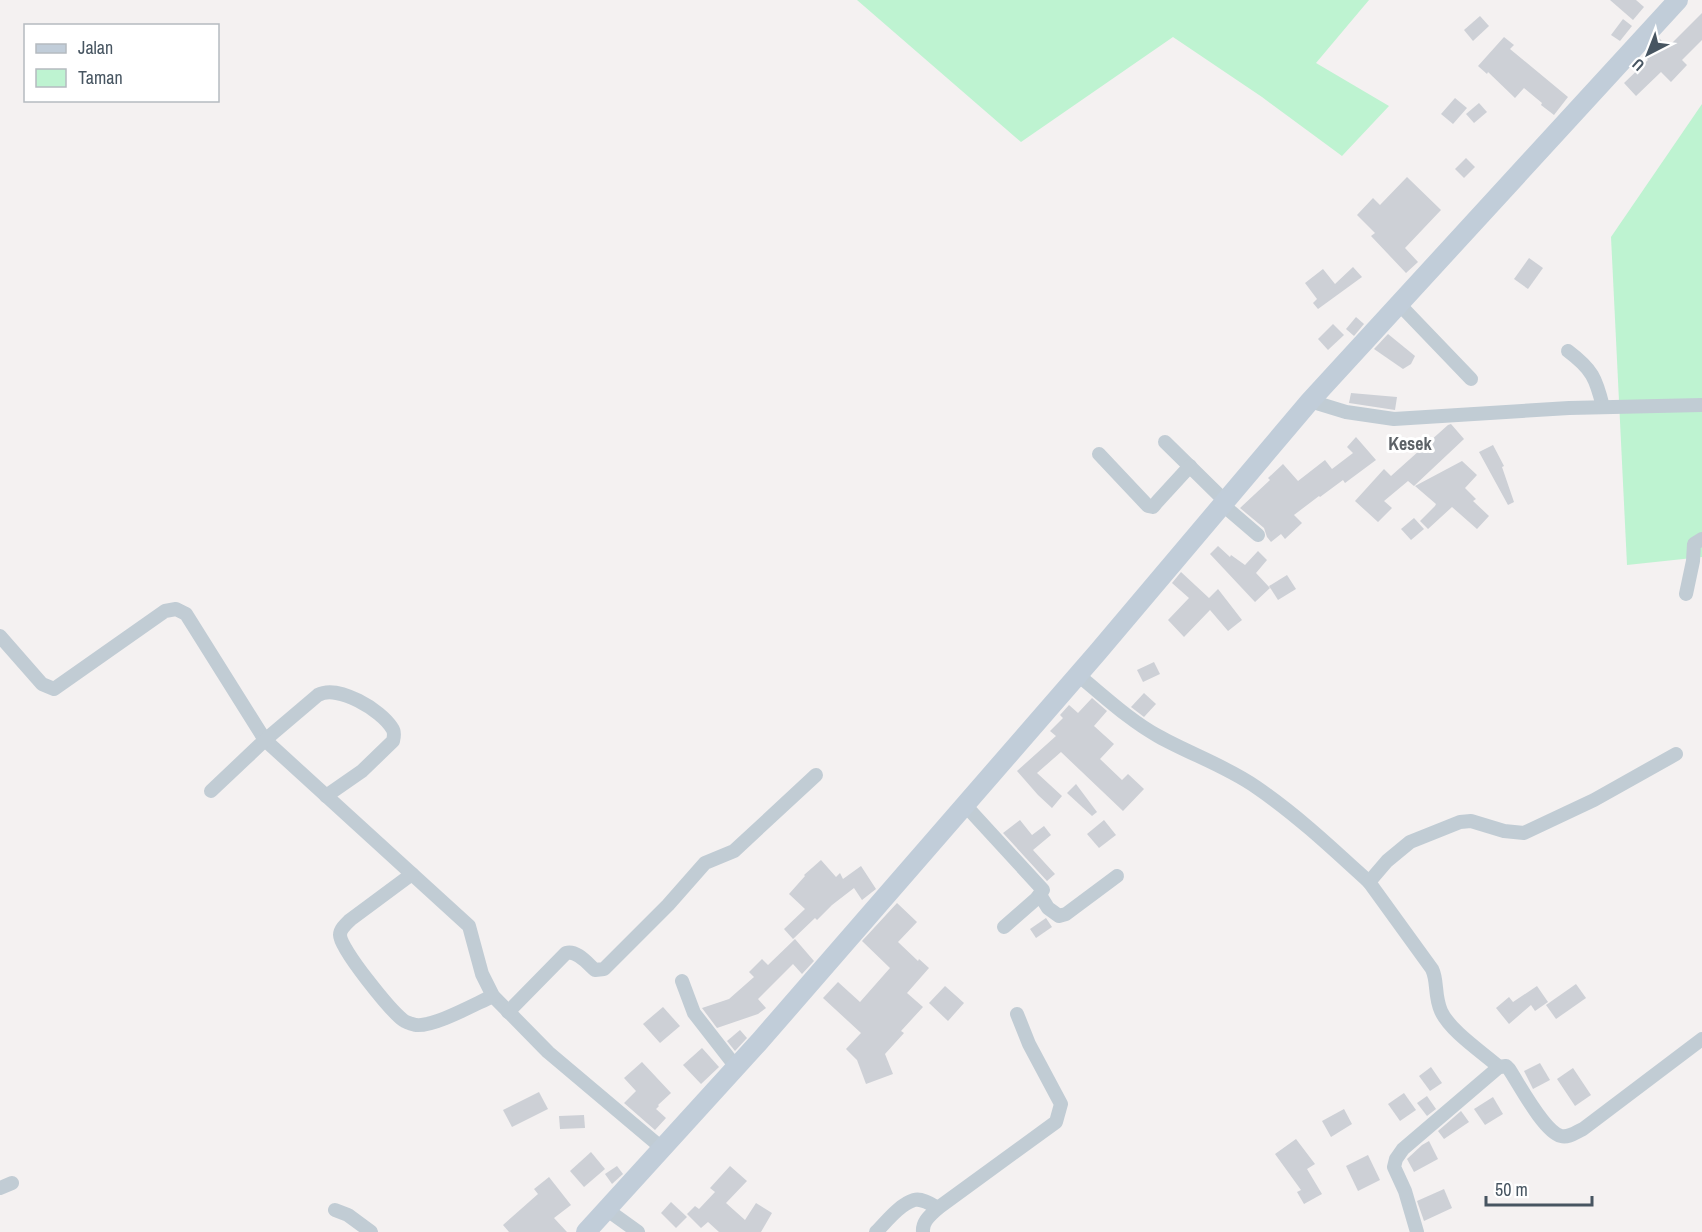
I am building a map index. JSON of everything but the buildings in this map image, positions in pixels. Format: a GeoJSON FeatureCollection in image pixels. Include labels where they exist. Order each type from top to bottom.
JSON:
{"type":"FeatureCollection","features":[{"type":"Feature","properties":{"kind":"main road"},"geometry":{"type":"LineString","coordinates":[[586,1232],[736,1067],[965,805],[1310,401],[1678,0]]}},
{"type":"Feature","properties":{"kind":"street"},"geometry":{"type":"LineString","coordinates":[[1399,304],[1471,379]]}},
{"type":"Feature","properties":{"kind":"street"},"geometry":{"type":"LineString","coordinates":[[1568,351],[1583,362],[1593,375],[1603,407]]}},
{"type":"Feature","properties":{"kind":"street"},"geometry":{"type":"LineString","coordinates":[[1310,401],[1346,412],[1394,419],[1603,407],[1702,405]]}},
{"type":"Feature","properties":{"kind":"street"},"geometry":{"type":"LineString","coordinates":[[1165,442],[1258,535]]}},
{"type":"Feature","properties":{"kind":"street"},"geometry":{"type":"LineString","coordinates":[[1099,454],[1148,506],[1153,507],[1190,466]]}},
{"type":"Feature","properties":{"kind":"street"},"geometry":{"type":"LineString","coordinates":[[1686,594],[1694,544],[1702,539]]}},
{"type":"Feature","properties":{"kind":"street"},"geometry":{"type":"LineString","coordinates":[[0,636],[42,684],[54,689],[165,610],[176,609],[186,614],[265,740],[469,926],[482,974],[493,996],[548,1052],[663,1149]]}},
{"type":"Feature","properties":{"kind":"street"},"geometry":{"type":"LineString","coordinates":[[1078,675],[1131,719],[1158,737],[1217,764],[1256,787],[1310,829],[1369,882],[1435,974],[1435,993],[1441,1012],[1454,1027],[1500,1067]]}},
{"type":"Feature","properties":{"kind":"street"},"geometry":{"type":"LineString","coordinates":[[211,791],[265,740],[323,693],[346,695],[382,717],[393,729],[393,741],[362,771],[326,796]]}},
{"type":"Feature","properties":{"kind":"street"},"geometry":{"type":"LineString","coordinates":[[1369,882],[1387,861],[1410,842],[1460,822],[1471,821],[1504,831],[1524,833],[1594,800],[1676,754]]}},
{"type":"Feature","properties":{"kind":"street"},"geometry":{"type":"LineString","coordinates":[[508,1011],[566,953],[576,953],[595,970],[604,969],[668,905],[705,863],[734,851],[816,775]]}},
{"type":"Feature","properties":{"kind":"street"},"geometry":{"type":"LineString","coordinates":[[965,805],[1042,890],[1040,895],[1004,927]]}},
{"type":"Feature","properties":{"kind":"street"},"geometry":{"type":"LineString","coordinates":[[412,873],[350,920],[342,929],[340,936],[345,948],[379,994],[405,1022],[414,1025],[430,1024],[493,996]]}},
{"type":"Feature","properties":{"kind":"street"},"geometry":{"type":"LineString","coordinates":[[1040,895],[1054,914],[1066,915],[1117,876]]}},
{"type":"Feature","properties":{"kind":"street"},"geometry":{"type":"LineString","coordinates":[[682,981],[693,1013],[736,1067]]}},
{"type":"Feature","properties":{"kind":"street"},"geometry":{"type":"LineString","coordinates":[[923,1232],[926,1220],[938,1208],[1056,1122],[1061,1104],[1029,1044],[1017,1014]]}},
{"type":"Feature","properties":{"kind":"street"},"geometry":{"type":"LineString","coordinates":[[1417,1232],[1405,1191],[1394,1167],[1396,1159],[1403,1149],[1500,1067],[1506,1065],[1548,1127],[1563,1137],[1583,1129],[1702,1039]]}},
{"type":"Feature","properties":{"kind":"street"},"geometry":{"type":"LineString","coordinates":[[876,1232],[901,1208],[914,1200],[921,1200],[938,1208]]}},
{"type":"Feature","properties":{"kind":"street"},"geometry":{"type":"LineString","coordinates":[[606,1209],[638,1232]]}},
{"type":"Feature","properties":{"kind":"street"},"geometry":{"type":"LineString","coordinates":[[335,1210],[354,1219],[371,1232]]}},
{"type":"Feature","properties":{"kind":"green space"},"geometry":{"type":"Polygon","coordinates":[[[857,0],[1369,0],[1316,63],[1389,106],[1342,156],[1262,97],[1173,37],[1021,142],[857,0]]]}},
{"type":"Feature","properties":{"kind":"green space"},"geometry":{"type":"Polygon","coordinates":[[[1702,104],[1702,557],[1627,565],[1611,237],[1702,104]]]}},
{"type":"Feature","properties":{"kind":"district","name":"Kesek"},"geometry":{"type":"Point","coordinates":[1410,443]}}]}
